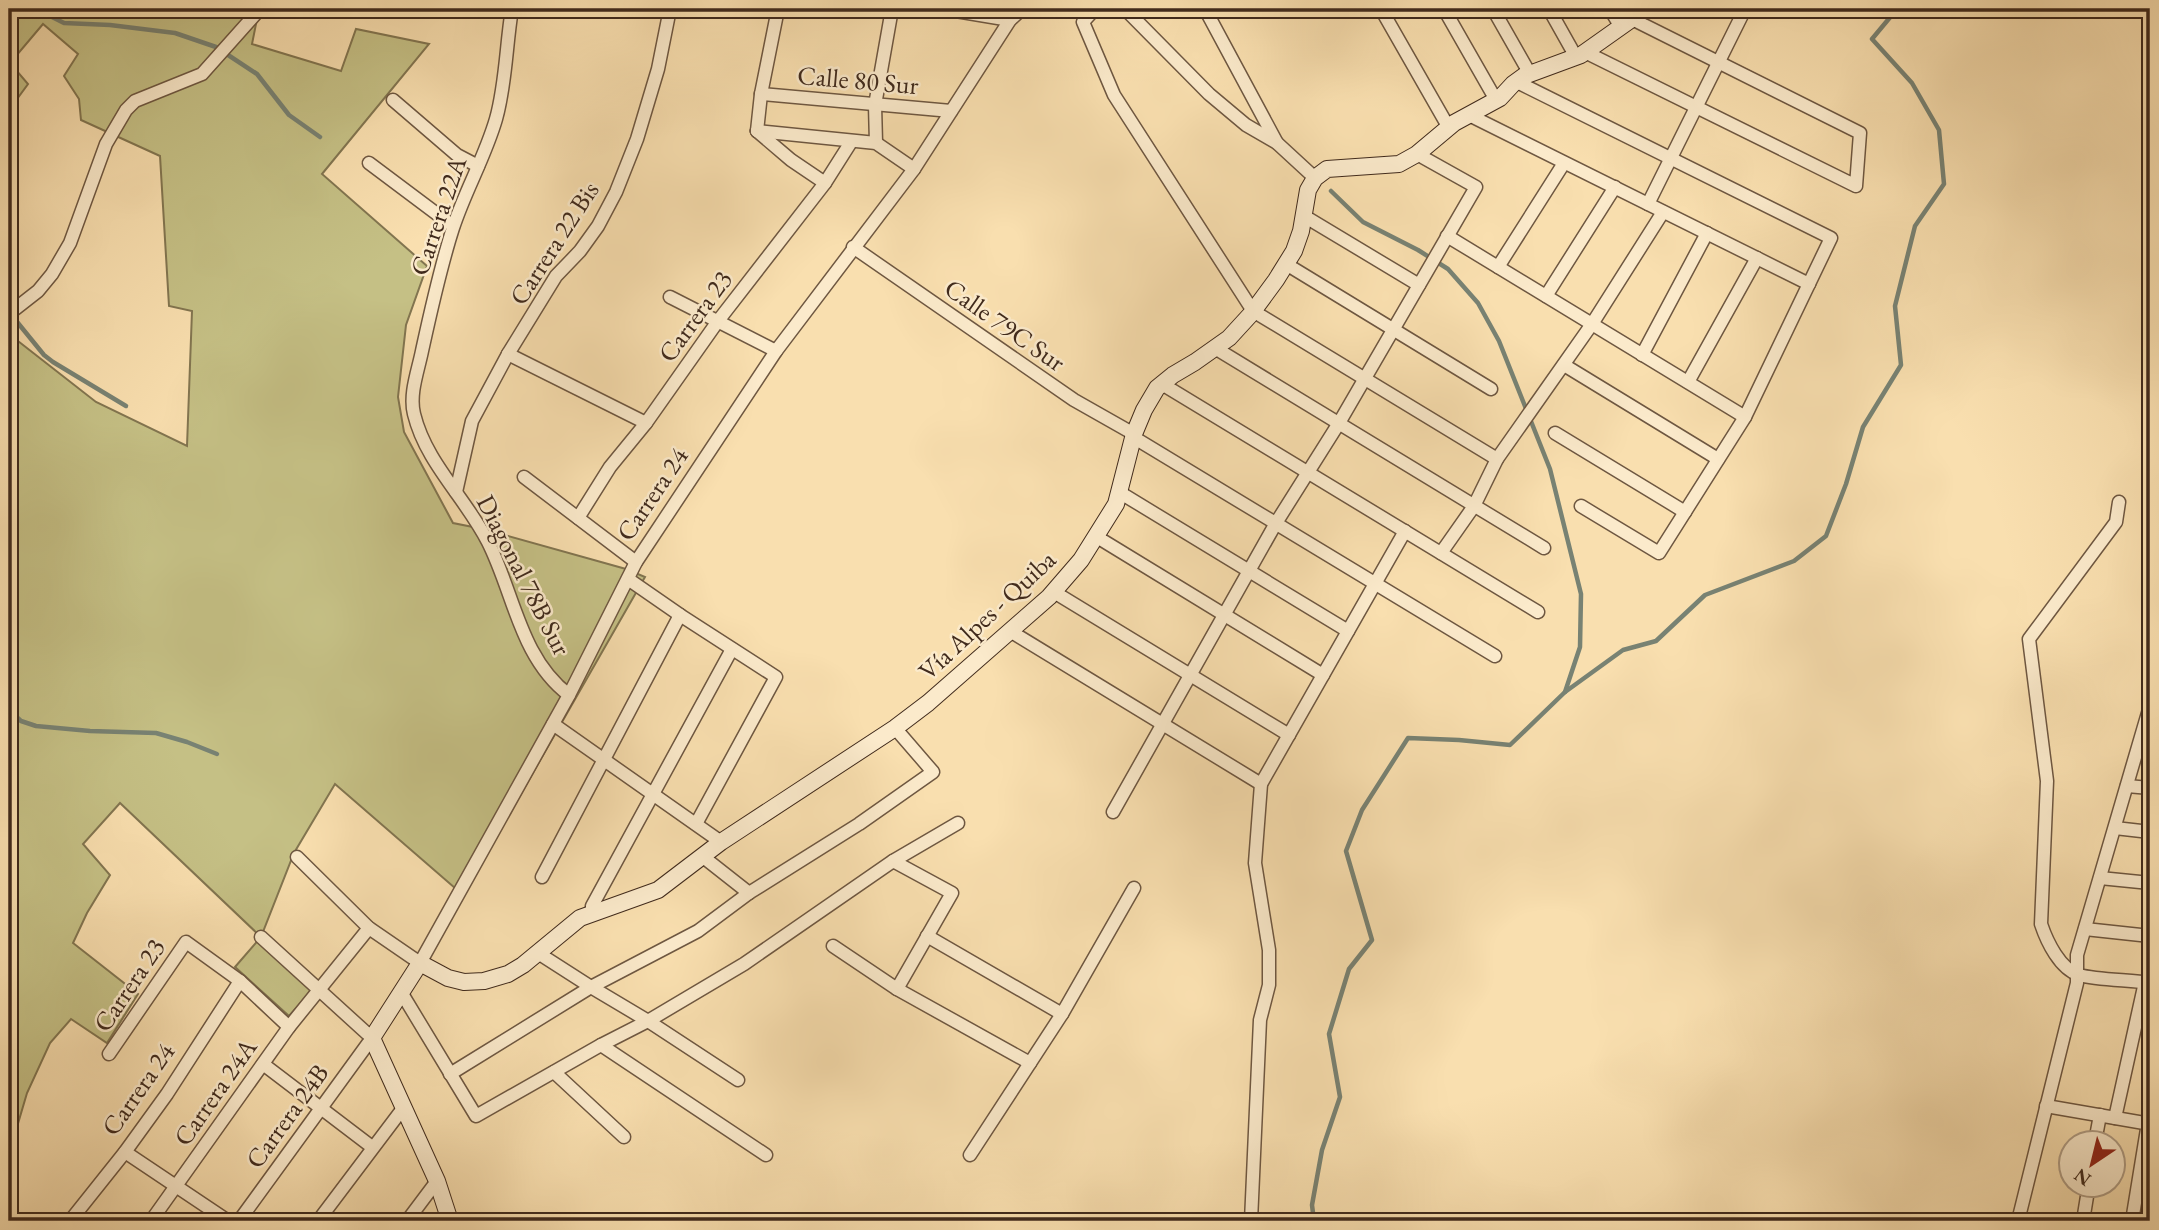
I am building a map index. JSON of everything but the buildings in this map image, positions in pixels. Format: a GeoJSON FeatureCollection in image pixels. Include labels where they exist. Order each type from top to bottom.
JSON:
{"type":"FeatureCollection","features":[{"type":"Feature","properties":{"kind":"street"},"geometry":{"type":"LineString","coordinates":[[15,309],[38,291],[52,274],[70,243],[106,144],[127,110],[135,101],[202,74],[260,9]]}},
{"type":"Feature","properties":{"kind":"street","name":"Carrera 22A"},"geometry":{"type":"LineString","coordinates":[[420,438],[412,410],[416,372],[453,226],[497,117],[512,9]]}},
{"type":"Feature","properties":{"kind":"street","name":"Carrera 22 Bis"},"geometry":{"type":"LineString","coordinates":[[456,492],[472,421],[556,276],[580,251],[598,226],[616,192],[637,139],[658,69],[670,9]]}},
{"type":"Feature","properties":{"kind":"street"},"geometry":{"type":"LineString","coordinates":[[757,131],[761,94],[778,9]]}},
{"type":"Feature","properties":{"kind":"street"},"geometry":{"type":"LineString","coordinates":[[876,143],[875,105],[892,9]]}},
{"type":"Feature","properties":{"kind":"street"},"geometry":{"type":"LineString","coordinates":[[944,9],[1002,16]]}},
{"type":"Feature","properties":{"kind":"street","name":"Carrera 24"},"geometry":{"type":"LineString","coordinates":[[372,1038],[419,963],[553,724],[636,562],[776,351],[914,169],[951,111],[1002,16],[1022,9]]}},
{"type":"Feature","properties":{"kind":"street"},"geometry":{"type":"LineString","coordinates":[[1095,9],[1083,22],[1114,95],[1253,311],[1497,459]]}},
{"type":"Feature","properties":{"kind":"street"},"geometry":{"type":"LineString","coordinates":[[1125,9],[1209,94],[1246,125],[1277,143],[1315,178],[1326,169],[1399,164],[1417,154],[1449,128],[1496,100],[1523,78],[1581,54],[1646,9]]}},
{"type":"Feature","properties":{"kind":"street"},"geometry":{"type":"LineString","coordinates":[[1205,9],[1277,143]]}},
{"type":"Feature","properties":{"kind":"street"},"geometry":{"type":"LineString","coordinates":[[1381,9],[1449,128]]}},
{"type":"Feature","properties":{"kind":"street"},"geometry":{"type":"LineString","coordinates":[[1444,9],[1496,100]]}},
{"type":"Feature","properties":{"kind":"street"},"geometry":{"type":"LineString","coordinates":[[1493,9],[1523,78],[1670,158],[1831,238],[1745,417],[1659,553],[1581,506]]}},
{"type":"Feature","properties":{"kind":"street"},"geometry":{"type":"LineString","coordinates":[[1549,9],[1581,54],[1856,186],[1860,133],[1718,62],[1626,23],[1611,9]]}},
{"type":"Feature","properties":{"kind":"street"},"geometry":{"type":"LineString","coordinates":[[1648,204],[1745,9]]}},
{"type":"Feature","properties":{"kind":"street","name":"Calle 80 Sur"},"geometry":{"type":"LineString","coordinates":[[761,94],[951,111]]}},
{"type":"Feature","properties":{"kind":"street"},"geometry":{"type":"LineString","coordinates":[[393,100],[457,155],[478,166]]}},
{"type":"Feature","properties":{"kind":"street"},"geometry":{"type":"LineString","coordinates":[[1469,115],[1809,284]]}},
{"type":"Feature","properties":{"kind":"street"},"geometry":{"type":"LineString","coordinates":[[757,131],[876,143],[914,169]]}},
{"type":"Feature","properties":{"kind":"street"},"geometry":{"type":"LineString","coordinates":[[757,131],[791,160],[825,183]]}},
{"type":"Feature","properties":{"kind":"street","name":"Carrera 23"},"geometry":{"type":"LineString","coordinates":[[578,518],[610,467],[646,423],[718,321],[825,183],[850,142]]}},
{"type":"Feature","properties":{"kind":"street"},"geometry":{"type":"LineString","coordinates":[[1113,812],[1276,523],[1339,423],[1476,187],[1417,154]]}},
{"type":"Feature","properties":{"kind":"street"},"geometry":{"type":"LineString","coordinates":[[369,163],[453,226]]}},
{"type":"Feature","properties":{"kind":"street"},"geometry":{"type":"LineString","coordinates":[[1498,267],[1564,163]]}},
{"type":"Feature","properties":{"kind":"street","name":"Vía Alpes - Quiba"},"geometry":{"type":"LineString","coordinates":[[419,963],[457,981],[484,981],[508,974],[538,953],[571,924],[592,913],[658,890],[721,842],[895,728],[928,703],[1054,592],[1073,571],[1116,504],[1134,435],[1157,388],[1229,338],[1253,311],[1294,251],[1308,190],[1315,178]]}},
{"type":"Feature","properties":{"kind":"street"},"geometry":{"type":"LineString","coordinates":[[1546,296],[1615,187]]}},
{"type":"Feature","properties":{"kind":"street"},"geometry":{"type":"LineString","coordinates":[[1441,553],[1474,506],[1497,459],[1592,324],[1663,212]]}},
{"type":"Feature","properties":{"kind":"street"},"geometry":{"type":"LineString","coordinates":[[1304,216],[1419,285]]}},
{"type":"Feature","properties":{"kind":"street"},"geometry":{"type":"LineString","coordinates":[[1642,355],[1707,233]]}},
{"type":"Feature","properties":{"kind":"street"},"geometry":{"type":"LineString","coordinates":[[1447,236],[1745,417]]}},
{"type":"Feature","properties":{"kind":"street","name":"Calle 79C Sur"},"geometry":{"type":"LineString","coordinates":[[853,247],[1074,400],[1495,656]]}},
{"type":"Feature","properties":{"kind":"street"},"geometry":{"type":"LineString","coordinates":[[1688,382],[1757,258]]}},
{"type":"Feature","properties":{"kind":"street"},"geometry":{"type":"LineString","coordinates":[[1286,264],[1491,389]]}},
{"type":"Feature","properties":{"kind":"street"},"geometry":{"type":"LineString","coordinates":[[670,297],[776,351]]}},
{"type":"Feature","properties":{"kind":"street"},"geometry":{"type":"LineString","coordinates":[[1215,348],[1544,548]]}},
{"type":"Feature","properties":{"kind":"street"},"geometry":{"type":"LineString","coordinates":[[508,355],[646,423]]}},
{"type":"Feature","properties":{"kind":"street"},"geometry":{"type":"LineString","coordinates":[[1564,365],[1718,459]]}},
{"type":"Feature","properties":{"kind":"street"},"geometry":{"type":"LineString","coordinates":[[1162,384],[1538,612]]}},
{"type":"Feature","properties":{"kind":"street"},"geometry":{"type":"LineString","coordinates":[[1555,433],[1685,512]]}},
{"type":"Feature","properties":{"kind":"street","name":"Diagonal 78B Sur"},"geometry":{"type":"LineString","coordinates":[[420,438],[488,542],[526,639],[550,677],[569,695]]}},
{"type":"Feature","properties":{"kind":"street"},"geometry":{"type":"LineString","coordinates":[[524,477],[636,562]]}},
{"type":"Feature","properties":{"kind":"street"},"geometry":{"type":"LineString","coordinates":[[1119,492],[1348,631]]}},
{"type":"Feature","properties":{"kind":"street"},"geometry":{"type":"LineString","coordinates":[[2115,1118],[2148,982],[2077,975],[2056,956],[2047,942],[2041,924],[2047,781],[2029,639],[2116,522],[2119,502]]}},
{"type":"Feature","properties":{"kind":"street"},"geometry":{"type":"LineString","coordinates":[[1251,1221],[1260,1020],[1269,985],[1269,950],[1255,863],[1261,784],[1405,531]]}},
{"type":"Feature","properties":{"kind":"street"},"geometry":{"type":"LineString","coordinates":[[1097,537],[1323,675]]}},
{"type":"Feature","properties":{"kind":"street"},"geometry":{"type":"LineString","coordinates":[[628,579],[776,677],[696,824]]}},
{"type":"Feature","properties":{"kind":"street"},"geometry":{"type":"LineString","coordinates":[[1054,592],[1289,735]]}},
{"type":"Feature","properties":{"kind":"street"},"geometry":{"type":"LineString","coordinates":[[542,877],[680,615]]}},
{"type":"Feature","properties":{"kind":"street"},"geometry":{"type":"LineString","coordinates":[[1010,631],[1261,784]]}},
{"type":"Feature","properties":{"kind":"street"},"geometry":{"type":"LineString","coordinates":[[592,913],[592,906],[732,649]]}},
{"type":"Feature","properties":{"kind":"street"},"geometry":{"type":"LineString","coordinates":[[2018,1221],[2077,983],[2077,955],[2127,786],[2146,733],[2150,706]]}},
{"type":"Feature","properties":{"kind":"street"},"geometry":{"type":"LineString","coordinates":[[553,724],[721,842]]}},
{"type":"Feature","properties":{"kind":"street"},"geometry":{"type":"LineString","coordinates":[[450,1074],[591,987],[698,932],[748,892],[859,824],[933,772],[895,728]]}},
{"type":"Feature","properties":{"kind":"street"},"geometry":{"type":"LineString","coordinates":[[2127,786],[2150,788]]}},
{"type":"Feature","properties":{"kind":"street"},"geometry":{"type":"LineString","coordinates":[[401,992],[476,1116],[648,1021],[744,964],[893,861],[958,822]]}},
{"type":"Feature","properties":{"kind":"street"},"geometry":{"type":"LineString","coordinates":[[2115,828],[2150,832]]}},
{"type":"Feature","properties":{"kind":"street"},"geometry":{"type":"LineString","coordinates":[[702,856],[748,892]]}},
{"type":"Feature","properties":{"kind":"street"},"geometry":{"type":"LineString","coordinates":[[298,857],[369,928],[419,963]]}},
{"type":"Feature","properties":{"kind":"street"},"geometry":{"type":"LineString","coordinates":[[893,861],[952,892],[897,989]]}},
{"type":"Feature","properties":{"kind":"street"},"geometry":{"type":"LineString","coordinates":[[2100,878],[2150,883]]}},
{"type":"Feature","properties":{"kind":"street"},"geometry":{"type":"LineString","coordinates":[[970,1154],[1062,1013],[1134,888]]}},
{"type":"Feature","properties":{"kind":"street","name":"Carrera 24A"},"geometry":{"type":"LineString","coordinates":[[151,1221],[289,1027],[369,928]]}},
{"type":"Feature","properties":{"kind":"street"},"geometry":{"type":"LineString","coordinates":[[2085,929],[2150,936]]}},
{"type":"Feature","properties":{"kind":"street"},"geometry":{"type":"LineString","coordinates":[[928,936],[1062,1013]]}},
{"type":"Feature","properties":{"kind":"street"},"geometry":{"type":"LineString","coordinates":[[261,937],[372,1038],[437,1181],[450,1221]]}},
{"type":"Feature","properties":{"kind":"street","name":"Carrera 23"},"geometry":{"type":"LineString","coordinates":[[109,1054],[186,942],[240,981]]}},
{"type":"Feature","properties":{"kind":"street"},"geometry":{"type":"LineString","coordinates":[[832,946],[897,989],[1030,1063]]}},
{"type":"Feature","properties":{"kind":"street"},"geometry":{"type":"LineString","coordinates":[[538,953],[738,1080]]}},
{"type":"Feature","properties":{"kind":"street"},"geometry":{"type":"LineString","coordinates":[[240,981],[289,1027]]}},
{"type":"Feature","properties":{"kind":"street","name":"Carrera 24"},"geometry":{"type":"LineString","coordinates":[[70,1221],[167,1094],[240,981]]}},
{"type":"Feature","properties":{"kind":"street","name":"Carrera 24B"},"geometry":{"type":"LineString","coordinates":[[239,1221],[372,1038]]}},
{"type":"Feature","properties":{"kind":"street"},"geometry":{"type":"LineString","coordinates":[[601,1045],[766,1155]]}},
{"type":"Feature","properties":{"kind":"street"},"geometry":{"type":"LineString","coordinates":[[263,1064],[372,1147]]}},
{"type":"Feature","properties":{"kind":"street"},"geometry":{"type":"LineString","coordinates":[[554,1072],[624,1137]]}},
{"type":"Feature","properties":{"kind":"street"},"geometry":{"type":"LineString","coordinates":[[2046,1106],[2149,1124],[2132,1221]]}},
{"type":"Feature","properties":{"kind":"street"},"geometry":{"type":"LineString","coordinates":[[318,1221],[404,1107]]}},
{"type":"Feature","properties":{"kind":"street"},"geometry":{"type":"LineString","coordinates":[[2098,1128],[2100,1115]]}},
{"type":"Feature","properties":{"kind":"street"},"geometry":{"type":"LineString","coordinates":[[125,1152],[228,1221]]}},
{"type":"Feature","properties":{"kind":"street"},"geometry":{"type":"LineString","coordinates":[[407,1221],[437,1181]]}},
{"type":"Feature","properties":{"kind":"street"},"geometry":{"type":"LineString","coordinates":[[2083,1221],[2087,1198]]}},
{"type":"Feature","properties":{"kind":"shaded area"},"geometry":{"type":"Polygon","coordinates":[[[9,9],[259,9],[252,44],[341,71],[356,29],[429,44],[322,174],[427,266],[406,325],[398,397],[404,432],[453,523],[626,569],[645,577],[463,895],[335,784],[294,853],[261,937],[120,803],[83,844],[110,875],[73,943],[138,994],[107,1043],[71,1019],[50,1043],[27,1093],[17,1127],[17,1156],[9,1160],[9,334],[96,402],[187,446],[192,311],[169,306],[160,156],[81,120],[79,99],[64,76],[78,54],[43,24],[10,63],[28,84],[9,110],[9,9]]]}},
{"type":"Feature","properties":{"kind":"shaded area"},"geometry":{"type":"Polygon","coordinates":[[[261,937],[315,987],[289,1016],[235,967],[261,937]]]}},
{"type":"Feature","properties":{"kind":"waterway"},"geometry":{"type":"LineString","coordinates":[[36,9],[64,23],[110,25],[175,33],[216,47],[257,74],[289,115],[320,137]]}},
{"type":"Feature","properties":{"kind":"waterway"},"geometry":{"type":"LineString","coordinates":[[1314,1221],[1312,1205],[1322,1150],[1340,1097],[1329,1034],[1349,969],[1372,940],[1346,851],[1362,810],[1408,738],[1510,745],[1565,692],[1623,650],[1656,641],[1705,595],[1794,561],[1826,536],[1846,484],[1863,427],[1901,365],[1895,306],[1915,226],[1944,184],[1939,130],[1912,83],[1872,39],[1897,9]]}},
{"type":"Feature","properties":{"kind":"waterway"},"geometry":{"type":"LineString","coordinates":[[1331,191],[1363,222],[1418,250],[1448,269],[1478,303],[1499,341],[1550,469],[1581,594],[1580,647],[1565,692]]}},
{"type":"Feature","properties":{"kind":"waterway"},"geometry":{"type":"LineString","coordinates":[[9,312],[44,355],[126,406]]}},
{"type":"Feature","properties":{"kind":"waterway"},"geometry":{"type":"LineString","coordinates":[[9,710],[21,721],[36,726],[156,733],[217,754]]}}]}
